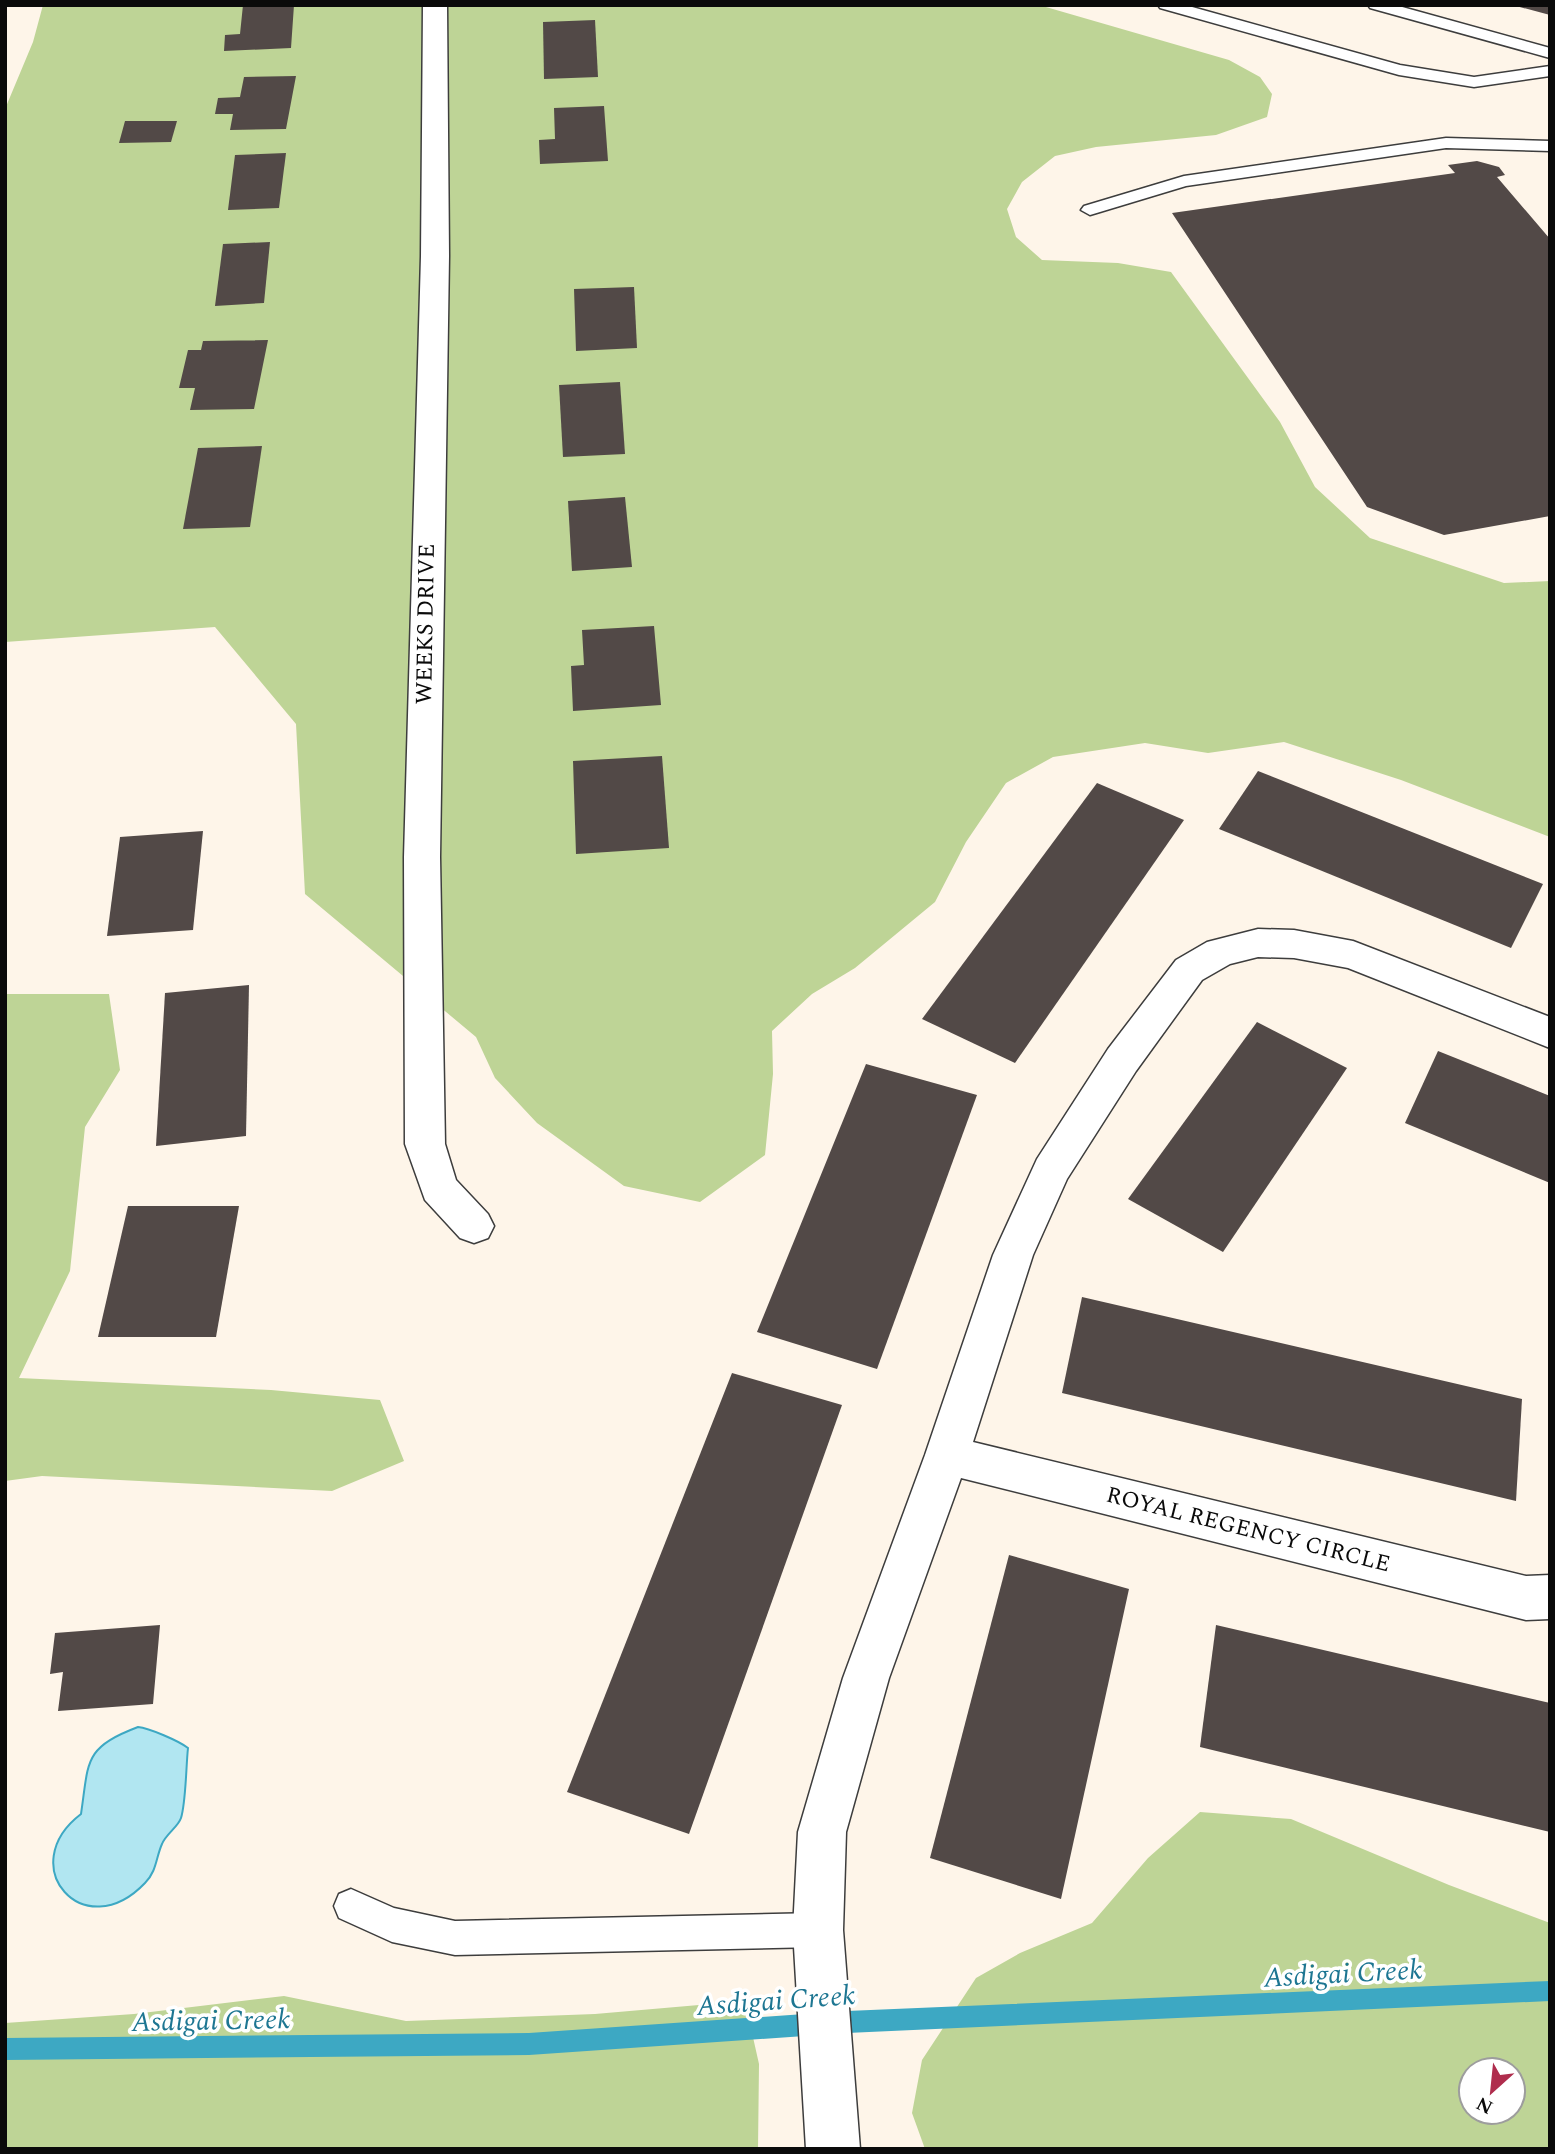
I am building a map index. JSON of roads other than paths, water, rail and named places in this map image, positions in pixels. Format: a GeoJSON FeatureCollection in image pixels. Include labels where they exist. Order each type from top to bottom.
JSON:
{"type":"FeatureCollection","features":[{"type":"Feature","properties":{"kind":"street","name":"WEEKS DRIVE"},"geometry":{"type":"LineString","coordinates":[[435,5],[435,256],[422,857],[425,1144],[439,1188],[474,1226]]}},
{"type":"Feature","properties":{"kind":"street"},"geometry":{"type":"LineString","coordinates":[[833,2149],[818,1930],[822,1832],[866,1678],[947,1455],[1013,1255],[1051,1171],[1122,1060],[1189,970],[1220,952],[1258,943],[1294,944],[1353,955],[1550,1032]]}},
{"type":"Feature","properties":{"kind":"street","name":"ROYAL REGENCY CIRCLE"},"geometry":{"type":"LineString","coordinates":[[947,1455],[1526,1598],[1550,1597]]}},
{"type":"Feature","properties":{"kind":"lane"},"geometry":{"type":"LineString","coordinates":[[1166,5],[1399,70],[1474,82],[1550,71]]}},
{"type":"Feature","properties":{"kind":"lane"},"geometry":{"type":"LineString","coordinates":[[1376,5],[1550,52]]}},
{"type":"Feature","properties":{"kind":"lane"},"geometry":{"type":"LineString","coordinates":[[1090,210],[1184,181],[1446,143],[1550,146]]}},
{"type":"Feature","properties":{"kind":"lane"},"geometry":{"type":"LineString","coordinates":[[351,1906],[392,1925],[455,1938],[818,1930]]}},
{"type":"Feature","properties":{"kind":"water"},"geometry":{"type":"Polygon","coordinates":[[[138,1727],[164,1735],[188,1748],[181,1818],[164,1840],[154,1869],[145,1883],[122,1901],[100,1907],[80,1903],[65,1892],[55,1876],[54,1856],[62,1835],[81,1814],[92,1758],[107,1742],[138,1727]]]}},
{"type":"Feature","properties":{"kind":"waterway","name":"Asdigai Creek"},"geometry":{"type":"LineString","coordinates":[[5,2049],[529,2044],[847,2022],[1550,1991]]}}]}
